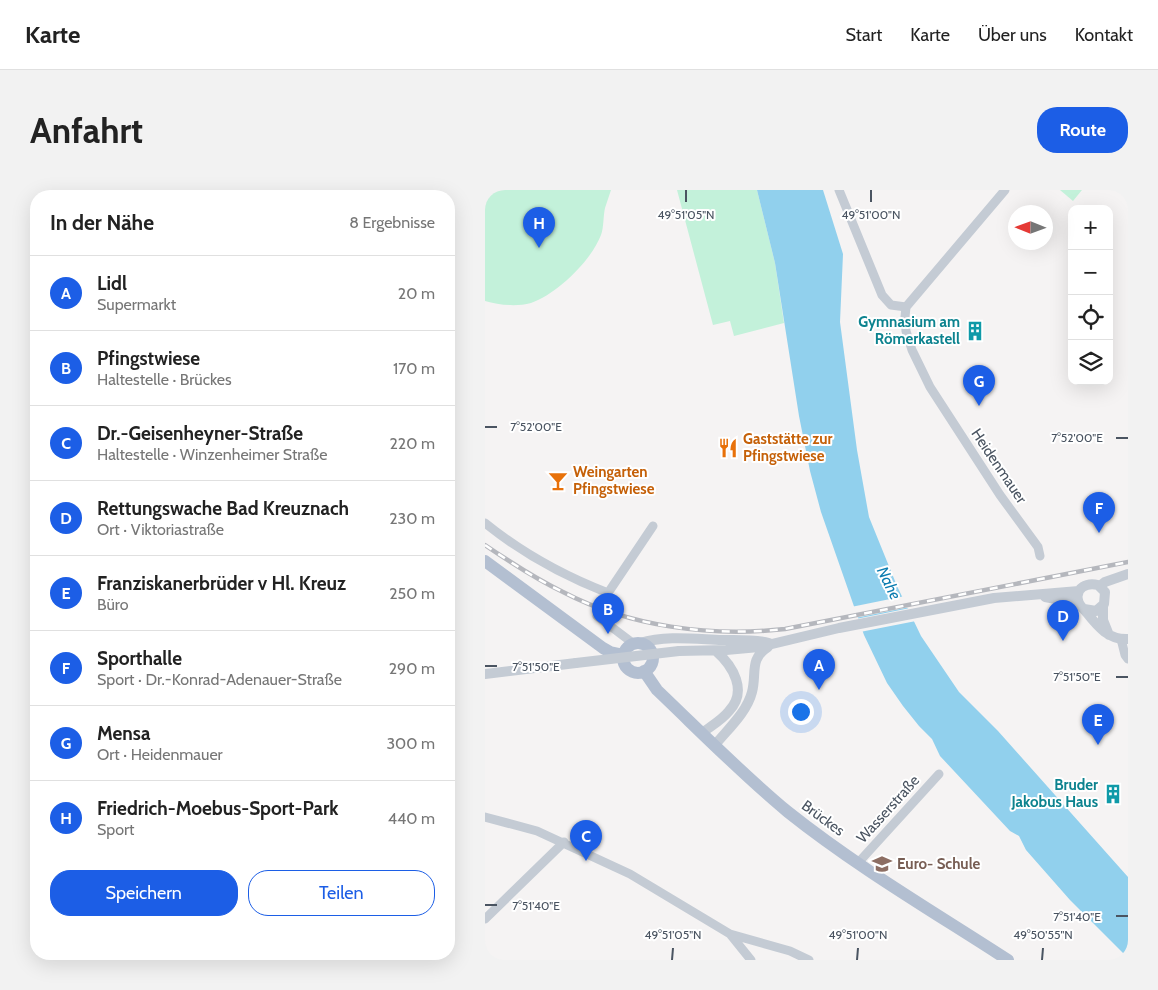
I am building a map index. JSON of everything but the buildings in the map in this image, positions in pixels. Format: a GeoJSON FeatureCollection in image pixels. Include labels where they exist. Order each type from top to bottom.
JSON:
{"type":"FeatureCollection","features":[{"type":"Feature","properties":{"kind":"main road"},"geometry":{"type":"LineString","coordinates":[[485,561],[603,648],[610,652],[624,654]]}},
{"type":"Feature","properties":{"kind":"main road"},"geometry":{"type":"LineString","coordinates":[[637,644],[648,648],[652,656],[651,665],[644,671],[635,672],[624,664],[624,654],[627,648],[637,644]]}},
{"type":"Feature","properties":{"kind":"main road","name":"Brückes"},"geometry":{"type":"LineString","coordinates":[[644,671],[657,690],[789,812],[858,863],[1009,960]]}},
{"type":"Feature","properties":{"kind":"street"},"geometry":{"type":"LineString","coordinates":[[839,190],[882,295],[891,305],[906,308],[1005,190]]}},
{"type":"Feature","properties":{"kind":"street","name":"Heidenmauer"},"geometry":{"type":"LineString","coordinates":[[906,308],[905,318],[909,341],[930,386],[1000,495],[1038,547],[1040,556]]}},
{"type":"Feature","properties":{"kind":"street"},"geometry":{"type":"LineString","coordinates":[[485,523],[503,538],[554,569],[608,593]]}},
{"type":"Feature","properties":{"kind":"street"},"geometry":{"type":"LineString","coordinates":[[653,526],[608,593],[597,616],[637,644],[649,640],[673,638],[752,640],[772,644]]}},
{"type":"Feature","properties":{"kind":"street"},"geometry":{"type":"LineString","coordinates":[[1109,636],[1103,620],[1105,601],[1103,590],[1105,582],[1128,574]]}},
{"type":"Feature","properties":{"kind":"street"},"geometry":{"type":"LineString","coordinates":[[1103,590],[1095,584],[1089,584],[1083,586],[1077,597],[1081,606],[1100,629],[1109,636],[1125,639],[1125,655],[1128,659]]}},
{"type":"Feature","properties":{"kind":"street"},"geometry":{"type":"LineString","coordinates":[[485,674],[679,651],[716,651],[752,648],[854,625],[994,598],[1079,591]]}},
{"type":"Feature","properties":{"kind":"street"},"geometry":{"type":"LineString","coordinates":[[1024,595],[1081,606],[1096,611],[1103,606]]}},
{"type":"Feature","properties":{"kind":"street"},"geometry":{"type":"LineString","coordinates":[[715,745],[747,705],[753,691],[756,661],[762,651],[772,644]]}},
{"type":"Feature","properties":{"kind":"street"},"geometry":{"type":"LineString","coordinates":[[702,733],[730,710],[738,694],[738,683],[735,673],[716,651]]}},
{"type":"Feature","properties":{"kind":"street","name":"Wasserstraße"},"geometry":{"type":"LineString","coordinates":[[858,863],[939,774]]}},
{"type":"Feature","properties":{"kind":"street"},"geometry":{"type":"LineString","coordinates":[[485,817],[519,825],[564,842],[630,874],[730,934],[789,951],[809,960]]}},
{"type":"Feature","properties":{"kind":"street"},"geometry":{"type":"LineString","coordinates":[[485,919],[564,842]]}},
{"type":"Feature","properties":{"kind":"street"},"geometry":{"type":"LineString","coordinates":[[730,934],[751,960]]}},
{"type":"Feature","properties":{"kind":"green space"},"geometry":{"type":"Polygon","coordinates":[[[485,190],[611,190],[605,208],[601,235],[581,266],[562,284],[541,299],[531,303],[514,305],[485,301],[485,190]]]}},
{"type":"Feature","properties":{"kind":"green space"},"geometry":{"type":"Polygon","coordinates":[[[677,190],[757,190],[775,263],[784,323],[734,336],[730,321],[713,325],[677,190]]]}},
{"type":"Feature","properties":{"kind":"green space"},"geometry":{"type":"Polygon","coordinates":[[[1060,190],[1082,190],[1073,201],[1060,190]]]}},
{"type":"Feature","properties":{"kind":"water","name":"Nahe"},"geometry":{"type":"Polygon","coordinates":[[[757,190],[823,190],[843,254],[840,322],[857,450],[869,517],[897,586],[921,636],[959,692],[998,731],[1128,877],[1128,958],[1070,900],[1026,850],[1019,836],[1010,831],[940,756],[932,739],[919,726],[887,683],[864,635],[821,512],[810,471],[799,416],[775,263],[757,190]]]}},
{"type":"Feature","properties":{"kind":"pier"},"geometry":{"type":"Polygon","coordinates":[[[905,596],[910,607],[855,618],[851,607],[905,596]]]}},
{"type":"Feature","properties":{"kind":"pier"},"geometry":{"type":"Polygon","coordinates":[[[910,608],[916,621],[860,632],[856,619],[910,608]]]}},
{"type":"Feature","properties":{"kind":"railway"},"geometry":{"type":"LineString","coordinates":[[485,545],[553,587],[615,614],[671,627],[728,632],[785,629],[1128,562]]}},
{"type":"Feature","properties":{"kind":"place","name":"Friedrich-Moebus-Sport-Park"},"geometry":{"type":"Point","coordinates":[539,248]}},
{"type":"Feature","properties":{"kind":"place","name":"Gymnasium am Römerkastell"},"geometry":{"type":"Point","coordinates":[975,331]}},
{"type":"Feature","properties":{"kind":"place","name":"Mensa"},"geometry":{"type":"Point","coordinates":[979,406]}},
{"type":"Feature","properties":{"kind":"place","name":"Gaststätte zur Pfingstwiese"},"geometry":{"type":"Point","coordinates":[728,448]}},
{"type":"Feature","properties":{"kind":"place","name":"Weingarten Pfingstwiese"},"geometry":{"type":"Point","coordinates":[558,481]}},
{"type":"Feature","properties":{"kind":"place","name":"Sporthalle"},"geometry":{"type":"Point","coordinates":[1099,533]}},
{"type":"Feature","properties":{"kind":"place","name":"Pfingstwiese"},"geometry":{"type":"Point","coordinates":[608,634]}},
{"type":"Feature","properties":{"kind":"place","name":"Rettungswache Bad Kreuznach"},"geometry":{"type":"Point","coordinates":[1063,641]}},
{"type":"Feature","properties":{"kind":"place","name":"Lidl"},"geometry":{"type":"Point","coordinates":[819,690]}},
{"type":"Feature","properties":{"kind":"place","name":"Franziskanerbrüder v Hl. Kreuz"},"geometry":{"type":"Point","coordinates":[1098,745]}},
{"type":"Feature","properties":{"kind":"place","name":"Bruder Jakobus Haus"},"geometry":{"type":"Point","coordinates":[1113,794]}},
{"type":"Feature","properties":{"kind":"place","name":"Dr.-Geisenheyner-Straße"},"geometry":{"type":"Point","coordinates":[586,861]}},
{"type":"Feature","properties":{"kind":"place","name":"Euro- Schule"},"geometry":{"type":"Point","coordinates":[882,864]}}]}
